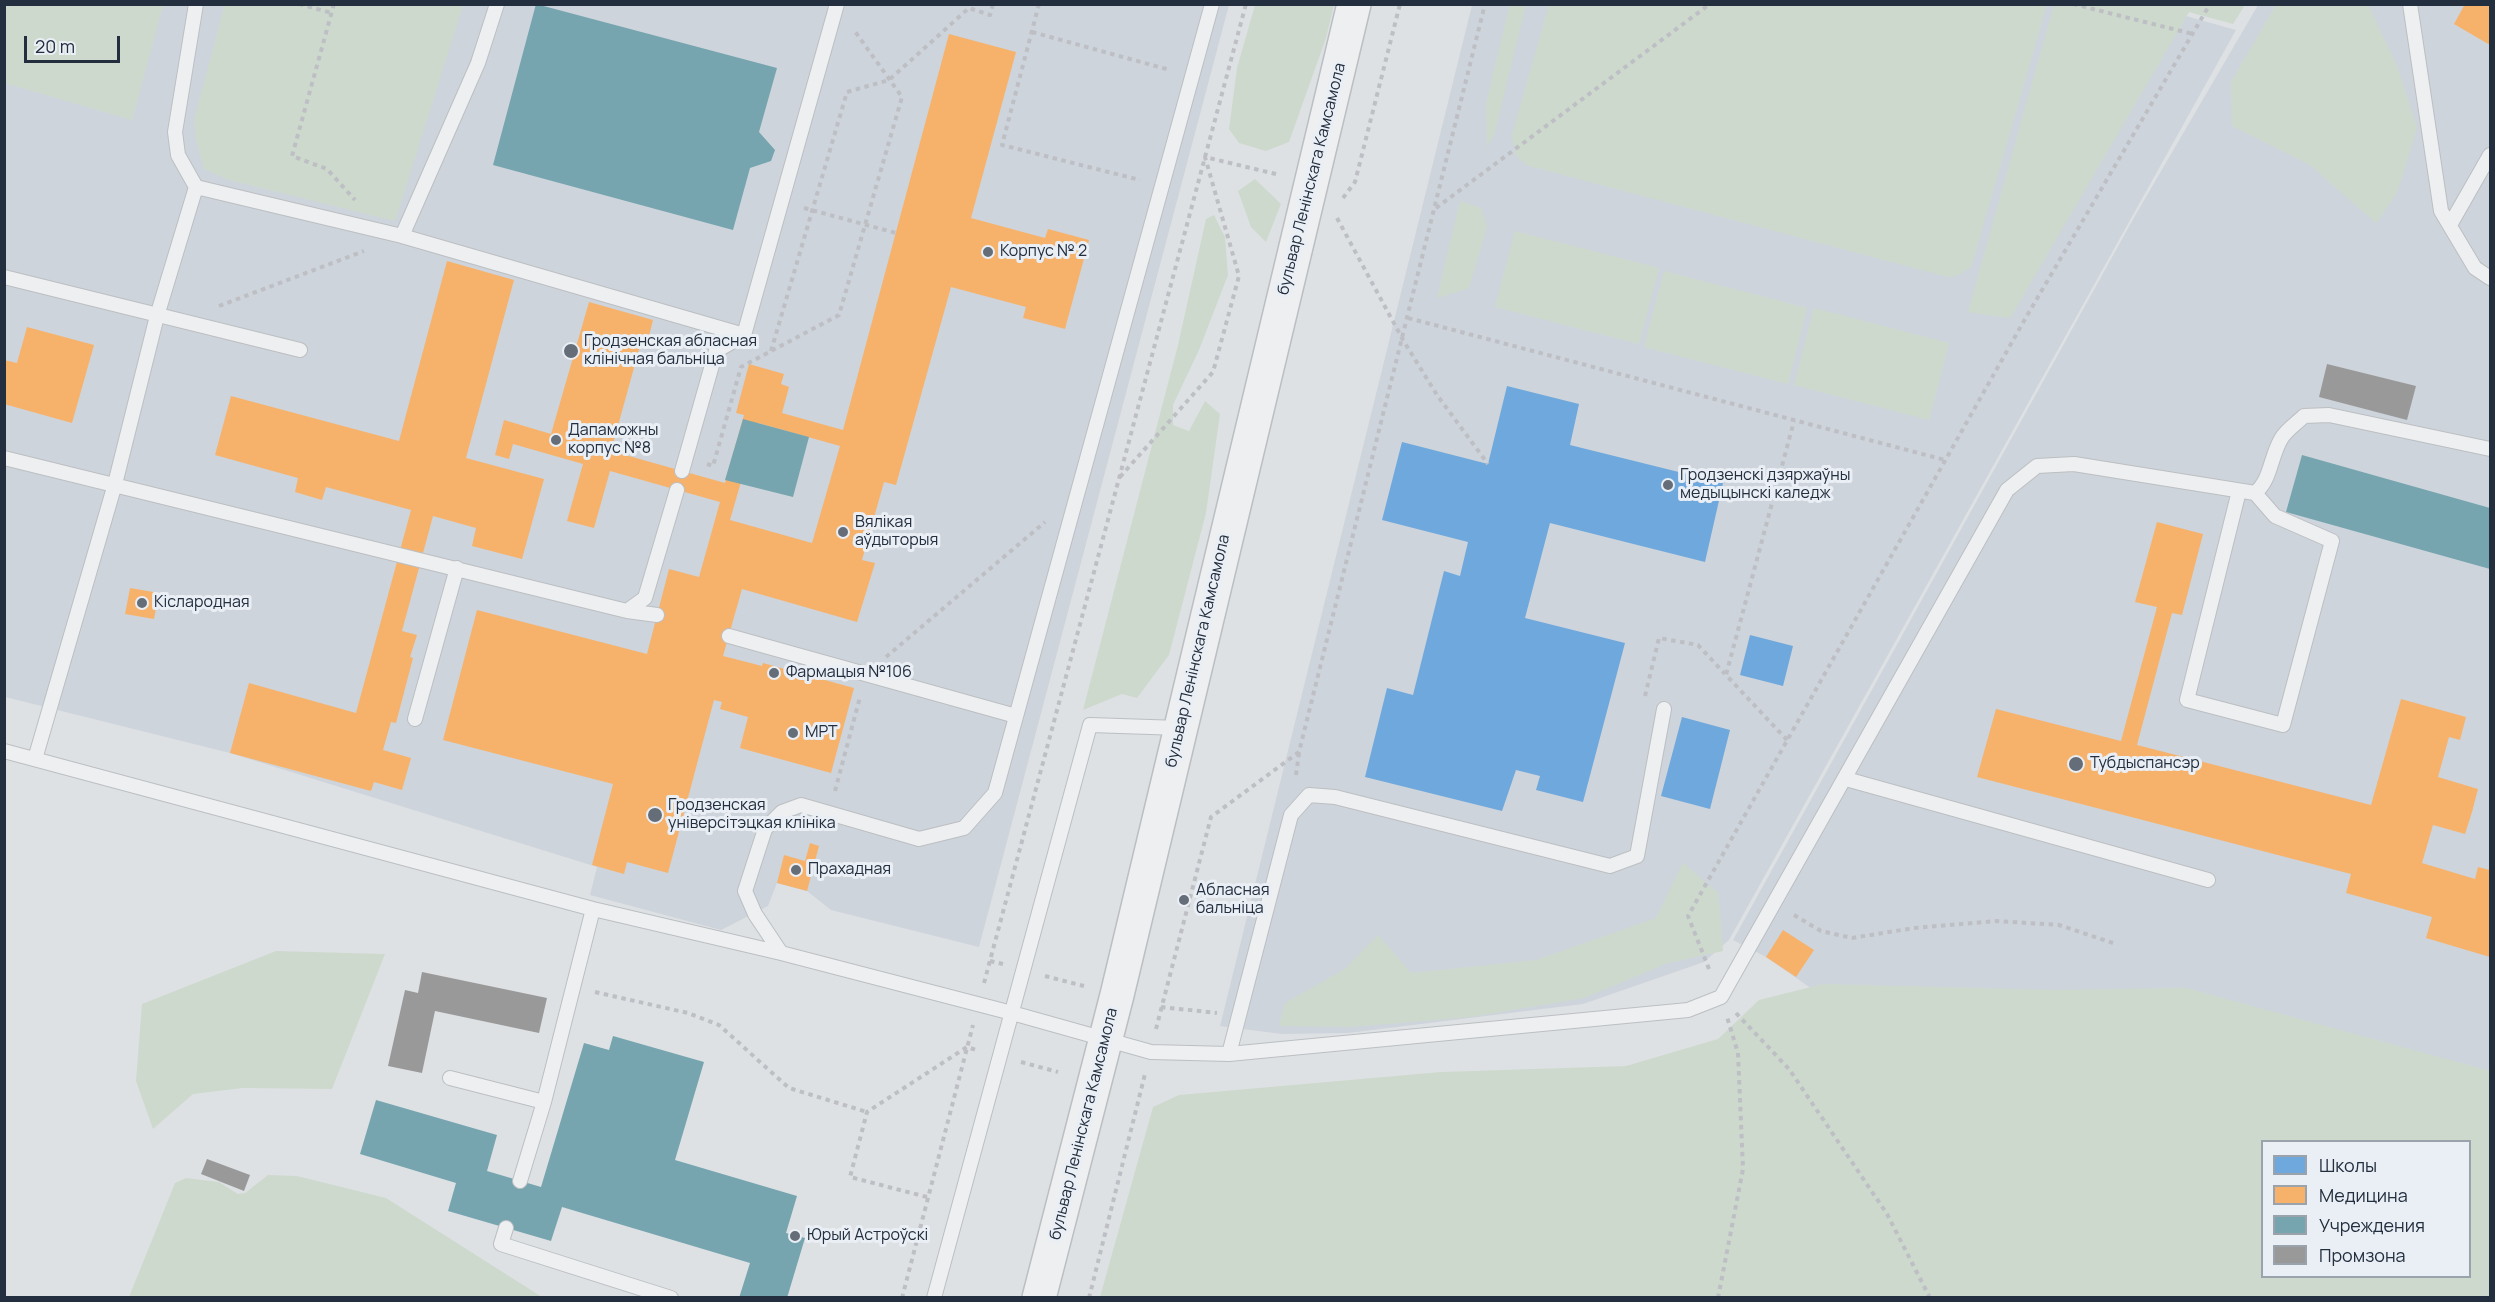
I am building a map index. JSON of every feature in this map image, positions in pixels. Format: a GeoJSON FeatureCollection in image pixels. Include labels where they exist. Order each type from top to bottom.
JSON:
{"type":"FeatureCollection","features":[{"type":"Feature","properties":{"kind":"street","name":"бульвар Ленінскага Камсамола"},"geometry":{"type":"LineString","coordinates":[[1039,1298],[1106,1040],[1354,4]]}},
{"type":"Feature","properties":{"kind":"lane"},"geometry":{"type":"LineString","coordinates":[[35,759],[115,484],[157,316],[196,187],[178,155],[175,132],[196,4]]}},
{"type":"Feature","properties":{"kind":"lane"},"geometry":{"type":"LineString","coordinates":[[402,236],[478,63],[497,4]]}},
{"type":"Feature","properties":{"kind":"lane"},"geometry":{"type":"LineString","coordinates":[[781,953],[755,914],[745,891],[765,829],[782,812],[801,805],[919,838],[964,828],[995,793],[1212,4]]}},
{"type":"Feature","properties":{"kind":"lane"},"geometry":{"type":"LineString","coordinates":[[2410,4],[2441,211],[2475,268],[2490,278]]}},
{"type":"Feature","properties":{"kind":"lane"},"geometry":{"type":"LineString","coordinates":[[684,464],[716,351],[744,334],[837,5]]}},
{"type":"Feature","properties":{"kind":"lane"},"geometry":{"type":"LineString","coordinates":[[2450,225],[2490,155]]}},
{"type":"Feature","properties":{"kind":"lane"},"geometry":{"type":"LineString","coordinates":[[196,187],[402,236],[744,334]]}},
{"type":"Feature","properties":{"kind":"lane"},"geometry":{"type":"LineString","coordinates":[[4,278],[300,350]]}},
{"type":"Feature","properties":{"kind":"lane"},"geometry":{"type":"LineString","coordinates":[[2255,493],[2265,485],[2282,437],[2304,416],[2329,415],[2490,449]]}},
{"type":"Feature","properties":{"kind":"lane"},"geometry":{"type":"LineString","coordinates":[[4,458],[627,611],[657,615]]}},
{"type":"Feature","properties":{"kind":"lane"},"geometry":{"type":"LineString","coordinates":[[4,751],[593,909],[781,953],[1151,1052],[1229,1054],[1688,1010],[1721,997],[2007,490],[2037,466],[2074,464],[2255,493],[2275,516],[2332,541],[2283,725],[2187,700],[2239,491]]}},
{"type":"Feature","properties":{"kind":"lane"},"geometry":{"type":"LineString","coordinates":[[627,611],[645,598],[677,490]]}},
{"type":"Feature","properties":{"kind":"lane"},"geometry":{"type":"LineString","coordinates":[[415,719],[457,568]]}},
{"type":"Feature","properties":{"kind":"lane"},"geometry":{"type":"LineString","coordinates":[[729,636],[1016,716]]}},
{"type":"Feature","properties":{"kind":"lane"},"geometry":{"type":"LineString","coordinates":[[1229,1054],[1291,815],[1309,795],[1335,797],[1610,866],[1636,856],[1664,710]]}},
{"type":"Feature","properties":{"kind":"lane"},"geometry":{"type":"LineString","coordinates":[[934,1298],[1090,725],[1180,728]]}},
{"type":"Feature","properties":{"kind":"lane"},"geometry":{"type":"LineString","coordinates":[[1846,779],[2208,880]]}},
{"type":"Feature","properties":{"kind":"lane"},"geometry":{"type":"LineString","coordinates":[[520,1181],[544,1102],[593,909]]}},
{"type":"Feature","properties":{"kind":"lane"},"geometry":{"type":"LineString","coordinates":[[450,1078],[544,1102]]}},
{"type":"Feature","properties":{"kind":"lane"},"geometry":{"type":"LineString","coordinates":[[506,1228],[501,1244],[670,1298]]}},
{"type":"Feature","properties":{"kind":"path"},"geometry":{"type":"LineString","coordinates":[[300,4],[332,13]]}},
{"type":"Feature","properties":{"kind":"path"},"geometry":{"type":"LineString","coordinates":[[334,4],[292,156],[327,169],[383,231]]}},
{"type":"Feature","properties":{"kind":"path"},"geometry":{"type":"LineString","coordinates":[[771,351],[847,92],[889,80],[969,8],[990,15],[993,4]]}},
{"type":"Feature","properties":{"kind":"path"},"geometry":{"type":"LineString","coordinates":[[1039,4],[1002,145],[1143,181]]}},
{"type":"Feature","properties":{"kind":"path"},"geometry":{"type":"LineString","coordinates":[[902,1298],[978,1004],[1246,4]]}},
{"type":"Feature","properties":{"kind":"path"},"geometry":{"type":"LineString","coordinates":[[1339,204],[1355,182],[1400,4]]}},
{"type":"Feature","properties":{"kind":"path"},"geometry":{"type":"LineString","coordinates":[[1089,1298],[1211,817],[1299,752],[1485,4]]}},
{"type":"Feature","properties":{"kind":"path"},"geometry":{"type":"LineString","coordinates":[[1435,208],[1710,4]]}},
{"type":"Feature","properties":{"kind":"path"},"geometry":{"type":"LineString","coordinates":[[2073,4],[2193,34]]}},
{"type":"Feature","properties":{"kind":"path"},"geometry":{"type":"LineString","coordinates":[[1718,1298],[1743,1169],[1738,1053],[1721,997],[1688,916],[1945,460],[2210,4]]}},
{"type":"Feature","properties":{"kind":"path"},"geometry":{"type":"LineString","coordinates":[[684,464],[713,466],[741,367],[839,315],[902,97],[837,5]]}},
{"type":"Feature","properties":{"kind":"path"},"geometry":{"type":"LineString","coordinates":[[1032,32],[1173,71]]}},
{"type":"Feature","properties":{"kind":"path"},"geometry":{"type":"LineString","coordinates":[[1119,477],[1213,372],[1239,276],[1205,158]]}},
{"type":"Feature","properties":{"kind":"path"},"geometry":{"type":"LineString","coordinates":[[781,202],[896,233]]}},
{"type":"Feature","properties":{"kind":"path"},"geometry":{"type":"LineString","coordinates":[[180,322],[402,236]]}},
{"type":"Feature","properties":{"kind":"path"},"geometry":{"type":"LineString","coordinates":[[1408,318],[1945,460]]}},
{"type":"Feature","properties":{"kind":"path"},"geometry":{"type":"LineString","coordinates":[[1403,340],[1437,395],[1488,464]]}},
{"type":"Feature","properties":{"kind":"path"},"geometry":{"type":"LineString","coordinates":[[1726,675],[1794,421]]}},
{"type":"Feature","properties":{"kind":"path"},"geometry":{"type":"LineString","coordinates":[[866,674],[1053,515]]}},
{"type":"Feature","properties":{"kind":"path"},"geometry":{"type":"LineString","coordinates":[[1664,710],[1642,706],[1659,638],[1698,645],[1787,740]]}},
{"type":"Feature","properties":{"kind":"path"},"geometry":{"type":"LineString","coordinates":[[836,787],[857,710]]}},
{"type":"Feature","properties":{"kind":"path"},"geometry":{"type":"LineString","coordinates":[[1775,904],[1821,931],[1852,938],[1914,928],[1998,921],[2059,925],[2113,943]]}},
{"type":"Feature","properties":{"kind":"path"},"geometry":{"type":"LineString","coordinates":[[574,987],[688,1013],[719,1024],[789,1088],[867,1112]]}},
{"type":"Feature","properties":{"kind":"path"},"geometry":{"type":"LineString","coordinates":[[1721,997],[1789,1069],[1887,1214],[1930,1298]]}},
{"type":"Feature","properties":{"kind":"path"},"geometry":{"type":"LineString","coordinates":[[1161,1007],[1239,1015]]}},
{"type":"Feature","properties":{"kind":"path"},"geometry":{"type":"LineString","coordinates":[[927,1197],[850,1177],[867,1112],[967,1047]]}},
{"type":"Feature","properties":{"kind":"shaded area"},"geometry":{"type":"Polygon","coordinates":[[[225,4],[463,5],[395,221],[229,180],[204,169],[194,120],[225,4]]]}},
{"type":"Feature","properties":{"kind":"shaded area"},"geometry":{"type":"Polygon","coordinates":[[[1510,4],[1526,5],[1494,135],[1487,147],[1486,104],[1510,4]]]}},
{"type":"Feature","properties":{"kind":"shaded area","name":"Гродзенскі дзяржаўны медыцынскі каледж"},"geometry":{"type":"Polygon","coordinates":[[[2143,4],[2236,30],[1729,940],[1704,962],[1583,1004],[1348,1033],[1282,1034],[1220,1026],[1472,5],[2143,4]]]}},
{"type":"Feature","properties":{"kind":"shaded area","name":"Гродзенская абласная клінічная бальніца"},"geometry":{"type":"Polygon","coordinates":[[[4,5],[1229,5],[979,947],[831,910],[807,891],[777,883],[768,906],[721,930],[590,895],[597,867],[230,753],[5,697],[4,5]]]}},
{"type":"Feature","properties":{"kind":"shaded area"},"geometry":{"type":"Polygon","coordinates":[[[4,5],[163,5],[132,120],[5,83],[4,5]]]}},
{"type":"Feature","properties":{"kind":"shaded area"},"geometry":{"type":"Polygon","coordinates":[[[1255,5],[1334,5],[1326,38],[1289,142],[1266,151],[1239,143],[1229,129],[1237,68],[1255,5]]]}},
{"type":"Feature","properties":{"kind":"shaded area"},"geometry":{"type":"Polygon","coordinates":[[[1549,5],[2045,5],[1971,267],[1959,275],[1948,277],[1526,165],[1515,154],[1512,135],[1549,5]]]}},
{"type":"Feature","properties":{"kind":"shaded area"},"geometry":{"type":"Polygon","coordinates":[[[2054,5],[2245,5],[2233,24],[2189,12],[2010,318],[1968,312],[2054,5]]]}},
{"type":"Feature","properties":{"kind":"shaded area"},"geometry":{"type":"Polygon","coordinates":[[[2258,5],[2490,5],[2490,1297],[2471,1277],[2471,1140],[2261,1142],[1835,1005],[1766,957],[1733,940],[2136,214],[2258,5]]]}},
{"type":"Feature","properties":{"kind":"shaded area"},"geometry":{"type":"Polygon","coordinates":[[[2276,5],[2368,5],[2397,66],[2417,128],[2397,193],[2376,223],[2310,165],[2232,126],[2231,82],[2276,5]]]}},
{"type":"Feature","properties":{"kind":"shaded area"},"geometry":{"type":"Polygon","coordinates":[[[1255,179],[1281,204],[1266,242],[1251,227],[1238,191],[1255,179]]]}},
{"type":"Feature","properties":{"kind":"shaded area"},"geometry":{"type":"Polygon","coordinates":[[[1460,201],[1481,208],[1487,226],[1469,288],[1437,298],[1460,201]]]}},
{"type":"Feature","properties":{"kind":"shaded area"},"geometry":{"type":"Polygon","coordinates":[[[1214,215],[1225,237],[1228,275],[1199,350],[1173,405],[1173,425],[1189,431],[1205,401],[1220,414],[1206,513],[1169,655],[1137,698],[1122,694],[1083,710],[1178,345],[1206,219],[1214,215]]]}},
{"type":"Feature","properties":{"kind":"shaded area"},"geometry":{"type":"Polygon","coordinates":[[[1515,231],[1659,268],[1639,344],[1495,307],[1515,231]]]}},
{"type":"Feature","properties":{"kind":"shaded area"},"geometry":{"type":"Polygon","coordinates":[[[1664,271],[1807,308],[1788,384],[1644,347],[1664,271]]]}},
{"type":"Feature","properties":{"kind":"shaded area"},"geometry":{"type":"Polygon","coordinates":[[[1814,308],[1949,343],[1929,420],[1794,385],[1814,308]]]}},
{"type":"Feature","properties":{"kind":"shaded area"},"geometry":{"type":"Polygon","coordinates":[[[1683,863],[1718,893],[1723,951],[1668,963],[1584,998],[1471,1017],[1350,1027],[1279,1026],[1285,1003],[1345,969],[1378,935],[1411,973],[1536,960],[1656,918],[1683,863]]]}},
{"type":"Feature","properties":{"kind":"shaded area"},"geometry":{"type":"Polygon","coordinates":[[[276,951],[385,954],[332,1089],[243,1088],[193,1094],[153,1129],[136,1081],[142,1004],[276,951]]]}},
{"type":"Feature","properties":{"kind":"shaded area"},"geometry":{"type":"Polygon","coordinates":[[[1823,984],[2052,990],[2186,988],[2490,1071],[2490,1297],[1100,1297],[1153,1107],[1179,1095],[1441,1072],[1626,1066],[1718,1039],[1759,1000],[1823,984]]]}},
{"type":"Feature","properties":{"kind":"shaded area"},"geometry":{"type":"Polygon","coordinates":[[[268,1175],[297,1176],[386,1198],[542,1297],[129,1297],[175,1183],[186,1178],[219,1182],[238,1194],[245,1193],[268,1175]]]}},
{"type":"Feature","properties":{"kind":"building: Школы"},"geometry":{"type":"Polygon","coordinates":[[[1507,386],[1579,404],[1570,445],[1723,483],[1705,562],[1550,523],[1525,618],[1625,643],[1583,802],[1536,790],[1540,776],[1516,770],[1502,811],[1365,777],[1387,688],[1413,695],[1444,571],[1460,576],[1468,542],[1382,520],[1402,442],[1488,464],[1507,386]]]}},
{"type":"Feature","properties":{"kind":"building: Школы"},"geometry":{"type":"Polygon","coordinates":[[[1750,635],[1793,646],[1783,686],[1740,675],[1750,635]]]}},
{"type":"Feature","properties":{"kind":"building: Школы"},"geometry":{"type":"Polygon","coordinates":[[[1682,717],[1730,730],[1710,809],[1661,796],[1682,717]]]}},
{"type":"Feature","properties":{"kind":"building: Медицина"},"geometry":{"type":"Polygon","coordinates":[[[2465,4],[2490,4],[2490,45],[2454,24],[2465,4]]]}},
{"type":"Feature","properties":{"kind":"building: Медицина"},"geometry":{"type":"Polygon","coordinates":[[[949,34],[1016,52],[971,218],[1045,238],[1048,229],[1089,240],[1065,329],[1023,318],[1026,307],[951,287],[896,485],[884,482],[862,560],[875,563],[857,622],[742,589],[723,656],[762,666],[763,663],[854,688],[831,773],[740,748],[748,717],[720,709],[722,702],[714,700],[668,873],[627,862],[624,874],[592,865],[613,784],[443,740],[477,610],[647,654],[669,569],[699,577],[720,502],[610,471],[594,528],[567,521],[583,464],[513,444],[509,459],[495,455],[504,420],[551,434],[589,302],[653,320],[649,336],[643,335],[611,451],[725,483],[744,415],[736,413],[749,364],[784,374],[781,384],[789,387],[782,413],[843,430],[949,34]],[[758,423],[730,520],[812,543],[840,446],[758,423]]]}},
{"type":"Feature","properties":{"kind":"building: Медицина"},"geometry":{"type":"Polygon","coordinates":[[[447,261],[514,280],[466,458],[544,479],[522,559],[472,546],[476,528],[433,516],[402,631],[417,635],[410,657],[413,658],[396,723],[391,722],[383,750],[411,758],[402,790],[374,782],[371,791],[230,753],[249,683],[356,713],[411,510],[326,487],[322,500],[295,492],[298,478],[215,455],[231,396],[399,441],[447,261]]]}},
{"type":"Feature","properties":{"kind":"building: Медицина"},"geometry":{"type":"Polygon","coordinates":[[[27,327],[94,345],[72,423],[4,404],[4,360],[17,363],[27,327]]]}},
{"type":"Feature","properties":{"kind":"building: Медицина"},"geometry":{"type":"Polygon","coordinates":[[[2157,522],[2203,534],[2182,615],[2172,613],[2137,745],[2371,805],[2401,699],[2466,717],[2460,740],[2449,737],[2438,777],[2478,789],[2472,812],[2465,834],[2433,825],[2422,863],[2475,879],[2478,867],[2490,870],[2490,957],[2426,938],[2432,917],[2346,893],[2351,874],[1977,777],[1996,709],[2121,741],[2157,607],[2135,602],[2157,522]]]}},
{"type":"Feature","properties":{"kind":"building: Медицина","name":"Кіслародная"},"geometry":{"type":"Polygon","coordinates":[[[130,588],[159,593],[154,619],[125,614],[130,588]]]}},
{"type":"Feature","properties":{"kind":"building: Медицина","name":"Прахадная"},"geometry":{"type":"Polygon","coordinates":[[[810,843],[819,846],[807,891],[777,883],[784,855],[805,861],[810,843]]]}},
{"type":"Feature","properties":{"kind":"building: Медицина"},"geometry":{"type":"Polygon","coordinates":[[[1783,930],[1814,950],[1796,977],[1766,957],[1783,930]]]}},
{"type":"Feature","properties":{"kind":"building: Учреждения"},"geometry":{"type":"Polygon","coordinates":[[[536,4],[777,68],[759,132],[775,150],[771,161],[750,168],[733,230],[493,165],[536,4]]]}},
{"type":"Feature","properties":{"kind":"building: Учреждения"},"geometry":{"type":"Polygon","coordinates":[[[743,419],[809,437],[793,497],[725,480],[743,419]]]}},
{"type":"Feature","properties":{"kind":"building: Учреждения"},"geometry":{"type":"Polygon","coordinates":[[[2302,455],[2490,508],[2490,569],[2286,512],[2302,455]]]}},
{"type":"Feature","properties":{"kind":"building: Учреждения"},"geometry":{"type":"Polygon","coordinates":[[[613,1036],[704,1062],[675,1160],[797,1196],[786,1233],[805,1238],[787,1298],[739,1298],[750,1263],[562,1207],[551,1241],[448,1211],[456,1183],[360,1154],[376,1100],[497,1135],[487,1171],[541,1187],[584,1043],[609,1050],[613,1036]]]}},
{"type":"Feature","properties":{"kind":"building: Промзона"},"geometry":{"type":"Polygon","coordinates":[[[2327,364],[2416,386],[2407,420],[2319,397],[2327,364]]]}},
{"type":"Feature","properties":{"kind":"building: Промзона"},"geometry":{"type":"Polygon","coordinates":[[[422,972],[547,998],[539,1033],[435,1011],[422,1073],[388,1066],[405,990],[418,993],[422,972]]]}},
{"type":"Feature","properties":{"kind":"building: Промзона"},"geometry":{"type":"Polygon","coordinates":[[[207,1159],[250,1175],[244,1191],[201,1174],[207,1159]]]}},
{"type":"Feature","properties":{"kind":"place","name":"Корпус № 2"},"geometry":{"type":"Point","coordinates":[988,252]}},
{"type":"Feature","properties":{"kind":"place","name":"Гродзенская абласная клінічная бальніца"},"geometry":{"type":"Point","coordinates":[571,351]}},
{"type":"Feature","properties":{"kind":"place","name":"Дапаможны корпус №8"},"geometry":{"type":"Point","coordinates":[556,440]}},
{"type":"Feature","properties":{"kind":"place","name":"Гродзенскі дзяржаўны медыцынскі каледж"},"geometry":{"type":"Point","coordinates":[1668,485]}},
{"type":"Feature","properties":{"kind":"place","name":"Вялікая аўдыторыя"},"geometry":{"type":"Point","coordinates":[843,532]}},
{"type":"Feature","properties":{"kind":"place","name":"Кіслародная"},"geometry":{"type":"Point","coordinates":[142,603]}},
{"type":"Feature","properties":{"kind":"place","name":"Фармацыя №106"},"geometry":{"type":"Point","coordinates":[774,673]}},
{"type":"Feature","properties":{"kind":"place","name":"МРТ"},"geometry":{"type":"Point","coordinates":[793,733]}},
{"type":"Feature","properties":{"kind":"place","name":"Тубдыспансэр"},"geometry":{"type":"Point","coordinates":[2076,764]}},
{"type":"Feature","properties":{"kind":"place","name":"Гродзенская універсітэцкая клініка"},"geometry":{"type":"Point","coordinates":[655,815]}},
{"type":"Feature","properties":{"kind":"place","name":"Прахадная"},"geometry":{"type":"Point","coordinates":[796,870]}},
{"type":"Feature","properties":{"kind":"place","name":"Абласная бальніца"},"geometry":{"type":"Point","coordinates":[1184,900]}},
{"type":"Feature","properties":{"kind":"place","name":"Юрый Астроўскі"},"geometry":{"type":"Point","coordinates":[795,1236]}}]}
